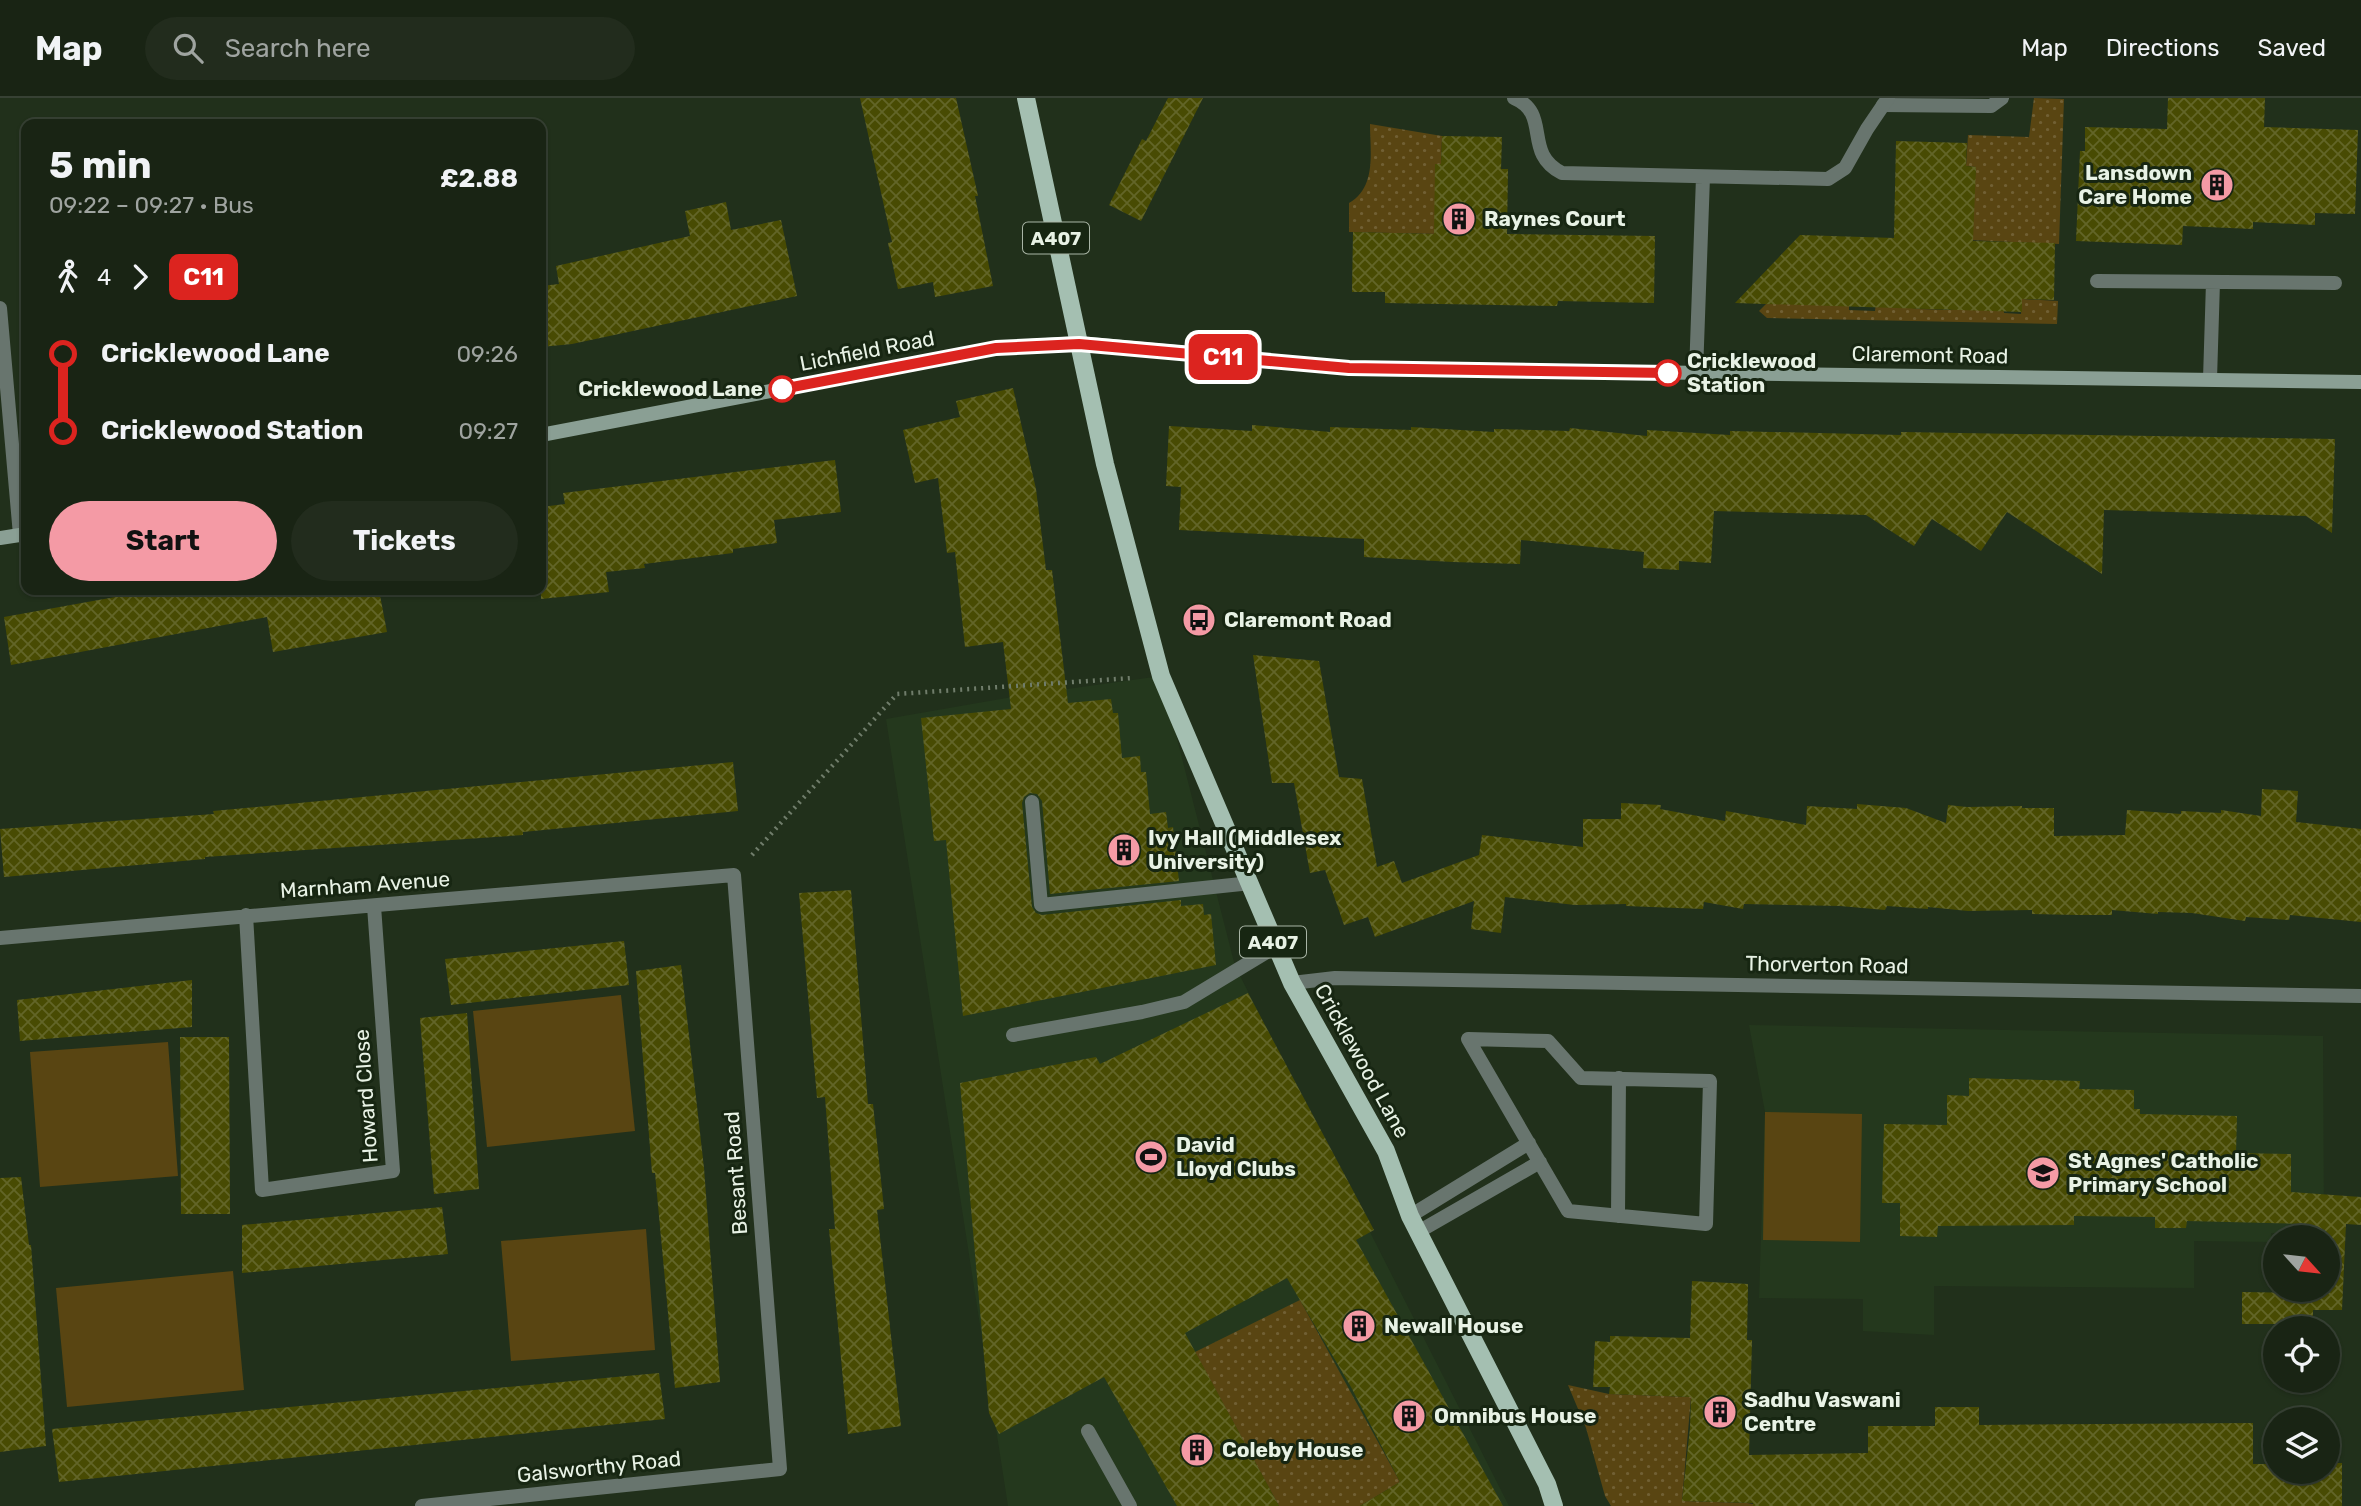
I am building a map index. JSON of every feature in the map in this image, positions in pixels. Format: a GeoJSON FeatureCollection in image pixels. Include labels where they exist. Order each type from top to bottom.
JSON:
{"type":"FeatureCollection","features":[{"type":"Feature","properties":{"kind":"main road","name":"Cricklewood Lane"},"geometry":{"type":"LineString","coordinates":[[1026,98],[1105,464],[1161,676],[1292,983],[1386,1151],[1414,1224],[1547,1484],[1554,1506]]}},
{"type":"Feature","properties":{"kind":"street"},"geometry":{"type":"LineString","coordinates":[[1514,98],[1523,102],[1533,114],[1542,157],[1550,167],[1562,173],[1828,180],[1845,168],[1886,102],[1991,106],[2002,98]]}},
{"type":"Feature","properties":{"kind":"street"},"geometry":{"type":"LineString","coordinates":[[1696,373],[1703,177]]}},
{"type":"Feature","properties":{"kind":"street"},"geometry":{"type":"LineString","coordinates":[[2097,281],[2335,283]]}},
{"type":"Feature","properties":{"kind":"street"},"geometry":{"type":"LineString","coordinates":[[2210,379],[2213,282]]}},
{"type":"Feature","properties":{"kind":"street"},"geometry":{"type":"LineString","coordinates":[[0,308],[21,515]]}},
{"type":"Feature","properties":{"kind":"street","name":"Claremont Road"},"geometry":{"type":"LineString","coordinates":[[1079,344],[1349,368],[2361,382]]}},
{"type":"Feature","properties":{"kind":"street","name":"Lichfield Road"},"geometry":{"type":"LineString","coordinates":[[546,434],[996,348],[1079,344]]}},
{"type":"Feature","properties":{"kind":"street"},"geometry":{"type":"LineString","coordinates":[[0,538],[21,535]]}},
{"type":"Feature","properties":{"kind":"street"},"geometry":{"type":"LineString","coordinates":[[1032,802],[1041,905],[1251,883]]}},
{"type":"Feature","properties":{"kind":"street","name":"Marnham Avenue"},"geometry":{"type":"LineString","coordinates":[[0,938],[734,875]]}},
{"type":"Feature","properties":{"kind":"street","name":"Besant Road"},"geometry":{"type":"LineString","coordinates":[[734,875],[780,1469]]}},
{"type":"Feature","properties":{"kind":"street","name":"Howard Close"},"geometry":{"type":"LineString","coordinates":[[246,915],[262,1191],[393,1171],[374,906]]}},
{"type":"Feature","properties":{"kind":"street"},"geometry":{"type":"LineString","coordinates":[[1013,1035],[1184,1002],[1275,947]]}},
{"type":"Feature","properties":{"kind":"street","name":"Thorverton Road"},"geometry":{"type":"LineString","coordinates":[[1292,983],[1328,978],[2361,996]]}},
{"type":"Feature","properties":{"kind":"street"},"geometry":{"type":"LineString","coordinates":[[1468,1039],[1548,1041],[1581,1078],[1710,1081],[1706,1224],[1568,1211],[1529,1143],[1468,1039]]}},
{"type":"Feature","properties":{"kind":"street"},"geometry":{"type":"LineString","coordinates":[[1618,1216],[1619,1079]]}},
{"type":"Feature","properties":{"kind":"street"},"geometry":{"type":"LineString","coordinates":[[1414,1224],[1529,1143]]}},
{"type":"Feature","properties":{"kind":"street"},"geometry":{"type":"LineString","coordinates":[[1414,1224],[1540,1162]]}},
{"type":"Feature","properties":{"kind":"street"},"geometry":{"type":"LineString","coordinates":[[1088,1432],[1130,1506]]}},
{"type":"Feature","properties":{"kind":"street","name":"Galsworthy Road"},"geometry":{"type":"LineString","coordinates":[[422,1506],[780,1469]]}},
{"type":"Feature","properties":{"kind":"path"},"geometry":{"type":"LineString","coordinates":[[734,875],[897,694],[1161,676]]}},
{"type":"Feature","properties":{"kind":"shaded area"},"geometry":{"type":"Polygon","coordinates":[[[2034,98],[2064,99],[2059,244],[1969,240],[1976,167],[1966,166],[1968,135],[2029,137],[2034,98]]]}},
{"type":"Feature","properties":{"kind":"shaded area"},"geometry":{"type":"Polygon","coordinates":[[[1370,124],[1442,136],[1439,234],[1349,232],[1349,203],[1364,188],[1370,168],[1370,124]]]}},
{"type":"Feature","properties":{"kind":"shaded area"},"geometry":{"type":"Polygon","coordinates":[[[2022,299],[2058,301],[2057,324],[1767,318],[1759,311],[1767,303],[1849,300],[1849,310],[1875,311],[1876,303],[1949,310],[2003,301],[2004,313],[2021,314],[2022,299]]]}},
{"type":"Feature","properties":{"kind":"shaded area"},"geometry":{"type":"Polygon","coordinates":[[[1161,676],[1235,966],[1509,1506],[1008,1506],[886,719],[1024,695],[1161,676]]]}},
{"type":"Feature","properties":{"kind":"shaded area"},"geometry":{"type":"Polygon","coordinates":[[[621,995],[635,1131],[487,1147],[473,1011],[621,995]]]}},
{"type":"Feature","properties":{"kind":"shaded area","name":"St Agnes' Catholic Primary School"},"geometry":{"type":"Polygon","coordinates":[[[1749,1025],[2323,1036],[2324,1225],[2263,1225],[2263,1242],[2194,1241],[2194,1288],[1934,1286],[1934,1335],[1863,1331],[1863,1299],[1759,1298],[1765,1112],[1749,1025]]]}},
{"type":"Feature","properties":{"kind":"shaded area"},"geometry":{"type":"Polygon","coordinates":[[[168,1042],[178,1176],[40,1187],[30,1052],[168,1042]]]}},
{"type":"Feature","properties":{"kind":"shaded area"},"geometry":{"type":"Polygon","coordinates":[[[1765,1112],[1862,1114],[1860,1242],[1763,1240],[1765,1112]]]}},
{"type":"Feature","properties":{"kind":"shaded area"},"geometry":{"type":"Polygon","coordinates":[[[646,1229],[655,1350],[511,1361],[501,1241],[646,1229]]]}},
{"type":"Feature","properties":{"kind":"shaded area"},"geometry":{"type":"Polygon","coordinates":[[[233,1271],[244,1390],[67,1407],[56,1288],[233,1271]]]}},
{"type":"Feature","properties":{"kind":"shaded area"},"geometry":{"type":"Polygon","coordinates":[[[1300,1300],[1400,1482],[1360,1506],[1279,1506],[1195,1352],[1300,1300]]]}},
{"type":"Feature","properties":{"kind":"shaded area"},"geometry":{"type":"Polygon","coordinates":[[[1568,1385],[1609,1394],[1691,1397],[1682,1501],[1747,1503],[1753,1506],[1611,1506],[1605,1496],[1586,1428],[1568,1385]]]}},
{"type":"Feature","properties":{"kind":"building"},"geometry":{"type":"Polygon","coordinates":[[[860,98],[956,98],[978,196],[975,196],[993,286],[935,297],[933,282],[898,289],[888,243],[892,242],[860,98]]]}},
{"type":"Feature","properties":{"kind":"building"},"geometry":{"type":"Polygon","coordinates":[[[1168,98],[1203,98],[1141,221],[1109,205],[1142,139],[1146,141],[1168,98]]]}},
{"type":"Feature","properties":{"kind":"building","name":"Lansdown Care Home"},"geometry":{"type":"Polygon","coordinates":[[[2168,98],[2265,98],[2264,127],[2358,130],[2355,214],[2315,213],[2315,225],[2253,222],[2253,229],[2183,226],[2182,245],[2076,241],[2080,151],[2085,151],[2085,127],[2167,129],[2168,98]]]}},
{"type":"Feature","properties":{"kind":"building","name":"Raynes Court"},"geometry":{"type":"Polygon","coordinates":[[[1442,136],[1502,137],[1501,169],[1508,169],[1507,234],[1655,236],[1654,303],[1558,301],[1557,306],[1385,303],[1385,292],[1352,292],[1353,232],[1434,234],[1435,164],[1441,164],[1442,136]]]}},
{"type":"Feature","properties":{"kind":"building"},"geometry":{"type":"Polygon","coordinates":[[[1896,141],[1967,143],[1966,166],[1976,167],[1973,241],[2055,243],[2054,300],[2022,299],[2022,312],[1735,303],[1800,235],[1894,238],[1896,141]]]}},
{"type":"Feature","properties":{"kind":"building"},"geometry":{"type":"Polygon","coordinates":[[[726,202],[731,230],[781,220],[797,296],[572,344],[546,347],[546,285],[559,284],[556,266],[690,236],[685,211],[726,202]]]}},
{"type":"Feature","properties":{"kind":"building"},"geometry":{"type":"Polygon","coordinates":[[[1013,388],[1036,489],[1046,570],[1052,570],[1068,703],[1111,699],[1113,713],[1118,713],[1122,758],[1140,756],[1141,772],[1146,772],[1150,814],[1166,812],[1168,828],[1173,827],[1179,881],[1050,894],[1042,801],[1037,794],[1030,793],[1024,797],[1022,803],[1032,907],[1036,913],[1042,915],[1181,900],[1181,906],[1203,904],[1204,915],[1211,914],[1216,965],[963,1016],[946,840],[934,841],[921,718],[1011,709],[1003,642],[965,647],[955,552],[947,553],[938,478],[915,483],[903,430],[960,417],[956,401],[1013,388]]]}},
{"type":"Feature","properties":{"kind":"building"},"geometry":{"type":"Polygon","coordinates":[[[1252,425],[1330,432],[1330,427],[1411,430],[1411,427],[1494,432],[1494,429],[1569,431],[1570,428],[1647,436],[1647,430],[1730,435],[1730,431],[1901,435],[1901,432],[2335,439],[2332,533],[2306,516],[2104,510],[2102,574],[2007,512],[1981,551],[1932,519],[1914,546],[1866,515],[1714,511],[1711,563],[1679,561],[1679,570],[1643,568],[1644,552],[1521,540],[1520,564],[1364,557],[1364,539],[1179,530],[1181,487],[1166,486],[1169,426],[1252,431],[1252,425]]]}},
{"type":"Feature","properties":{"kind":"building"},"geometry":{"type":"Polygon","coordinates":[[[835,460],[841,512],[774,520],[777,543],[733,549],[733,553],[644,564],[645,568],[606,572],[609,592],[541,599],[541,595],[546,595],[546,506],[565,504],[563,493],[835,460]]]}},
{"type":"Feature","properties":{"kind":"building"},"geometry":{"type":"Polygon","coordinates":[[[126,595],[380,595],[387,632],[273,652],[267,617],[11,665],[4,617],[126,595]]]}},
{"type":"Feature","properties":{"kind":"building"},"geometry":{"type":"Polygon","coordinates":[[[1253,655],[1319,661],[1339,777],[1362,779],[1377,867],[1394,861],[1402,883],[1479,855],[1482,835],[1583,847],[1583,819],[1621,819],[1621,803],[1661,805],[1660,809],[1725,821],[1726,811],[1806,825],[1807,806],[1857,809],[1857,804],[1906,808],[1946,823],[1948,805],[2054,808],[2054,836],[2125,835],[2127,810],[2181,814],[2181,811],[2221,813],[2221,810],[2261,816],[2262,789],[2298,791],[2296,822],[2361,829],[2361,922],[2290,915],[2289,920],[2246,917],[2245,921],[2192,913],[2158,914],[2112,910],[2112,915],[2077,915],[2032,914],[2032,910],[1968,911],[1887,906],[1885,910],[1744,904],[1743,909],[1704,902],[1703,909],[1626,904],[1575,905],[1505,897],[1501,933],[1471,929],[1474,901],[1375,937],[1368,917],[1344,925],[1325,870],[1310,873],[1294,783],[1272,783],[1253,655]]]}},
{"type":"Feature","properties":{"kind":"building"},"geometry":{"type":"Polygon","coordinates":[[[733,762],[738,811],[523,832],[523,835],[205,857],[4,877],[0,829],[214,814],[213,811],[733,762]]]}},
{"type":"Feature","properties":{"kind":"building"},"geometry":{"type":"Polygon","coordinates":[[[851,890],[868,1104],[873,1104],[884,1209],[877,1210],[901,1426],[848,1434],[829,1229],[835,1229],[825,1097],[817,1098],[799,893],[851,890]]]}},
{"type":"Feature","properties":{"kind":"building"},"geometry":{"type":"Polygon","coordinates":[[[624,941],[629,985],[451,1005],[445,959],[624,941]]]}},
{"type":"Feature","properties":{"kind":"building"},"geometry":{"type":"Polygon","coordinates":[[[681,965],[704,1168],[720,1382],[675,1388],[655,1173],[652,1173],[636,971],[681,965]]]}},
{"type":"Feature","properties":{"kind":"building"},"geometry":{"type":"Polygon","coordinates":[[[192,980],[192,1027],[20,1041],[17,1000],[192,980]]]}},
{"type":"Feature","properties":{"kind":"building","name":"David Lloyd Clubs"},"geometry":{"type":"Polygon","coordinates":[[[1248,993],[1374,1230],[1356,1240],[1503,1506],[1360,1506],[1400,1482],[1351,1387],[1287,1278],[1185,1333],[1279,1506],[1177,1506],[1104,1377],[999,1434],[989,1413],[960,1083],[1096,1057],[1100,1064],[1248,993]]]}},
{"type":"Feature","properties":{"kind":"building"},"geometry":{"type":"Polygon","coordinates":[[[467,1013],[479,1189],[434,1194],[420,1018],[467,1013]]]}},
{"type":"Feature","properties":{"kind":"building"},"geometry":{"type":"Polygon","coordinates":[[[180,1037],[229,1037],[230,1214],[181,1214],[180,1037]]]}},
{"type":"Feature","properties":{"kind":"building"},"geometry":{"type":"Polygon","coordinates":[[[1969,1078],[2080,1081],[2079,1089],[2134,1090],[2134,1109],[2140,1109],[2140,1114],[2237,1116],[2236,1153],[2291,1154],[2291,1192],[2361,1197],[2361,1225],[2346,1224],[2342,1310],[2313,1310],[2313,1316],[2263,1316],[2263,1324],[2242,1324],[2242,1292],[2263,1292],[2263,1302],[2340,1302],[2340,1225],[2187,1221],[2186,1228],[2155,1228],[2155,1217],[2074,1216],[2074,1225],[1938,1226],[1937,1237],[1900,1236],[1900,1203],[1882,1203],[1884,1124],[1947,1125],[1947,1095],[1969,1096],[1969,1078]]]}},
{"type":"Feature","properties":{"kind":"building"},"geometry":{"type":"Polygon","coordinates":[[[21,1177],[31,1245],[46,1446],[0,1452],[0,1178],[21,1177]]]}},
{"type":"Feature","properties":{"kind":"building"},"geometry":{"type":"Polygon","coordinates":[[[442,1207],[448,1254],[242,1273],[242,1225],[442,1207]]]}},
{"type":"Feature","properties":{"kind":"building"},"geometry":{"type":"Polygon","coordinates":[[[1692,1281],[1748,1284],[1747,1340],[1752,1340],[1749,1455],[1868,1453],[1868,1426],[1935,1426],[1935,1407],[1979,1407],[1979,1425],[2253,1423],[2253,1464],[2263,1464],[2263,1484],[2340,1484],[2342,1463],[2342,1506],[1753,1506],[1753,1503],[1682,1501],[1691,1397],[1609,1394],[1610,1387],[1593,1387],[1595,1341],[1610,1342],[1610,1336],[1690,1338],[1692,1281]]]}},
{"type":"Feature","properties":{"kind":"building"},"geometry":{"type":"Polygon","coordinates":[[[659,1373],[665,1419],[59,1482],[52,1429],[659,1373]]]}},
{"type":"Feature","properties":{"kind":"bus line","name":"C11"},"geometry":{"type":"LineString","coordinates":[[782,389],[996,348],[1079,344],[1349,368],[1668,373]]}},
{"type":"Feature","properties":{"kind":"place","name":"Lansdown Care Home"},"geometry":{"type":"Point","coordinates":[2217,185]}},
{"type":"Feature","properties":{"kind":"place","name":"Raynes Court"},"geometry":{"type":"Point","coordinates":[1459,219]}},
{"type":"Feature","properties":{"kind":"place","name":"Cricklewood Station"},"geometry":{"type":"Point","coordinates":[1668,373]}},
{"type":"Feature","properties":{"kind":"place","name":"Cricklewood Lane"},"geometry":{"type":"Point","coordinates":[782,389]}},
{"type":"Feature","properties":{"kind":"place","name":"Claremont Road"},"geometry":{"type":"Point","coordinates":[1199,620]}},
{"type":"Feature","properties":{"kind":"place","name":"Ivy Hall (Middlesex University)"},"geometry":{"type":"Point","coordinates":[1124,850]}},
{"type":"Feature","properties":{"kind":"place","name":"David Lloyd Clubs"},"geometry":{"type":"Point","coordinates":[1151,1157]}},
{"type":"Feature","properties":{"kind":"place","name":"St Agnes' Catholic Primary School"},"geometry":{"type":"Point","coordinates":[2043,1173]}},
{"type":"Feature","properties":{"kind":"place","name":"Newall House"},"geometry":{"type":"Point","coordinates":[1359,1326]}},
{"type":"Feature","properties":{"kind":"place","name":"Sadhu Vaswani Centre"},"geometry":{"type":"Point","coordinates":[1720,1412]}},
{"type":"Feature","properties":{"kind":"place","name":"Omnibus House"},"geometry":{"type":"Point","coordinates":[1409,1416]}},
{"type":"Feature","properties":{"kind":"place","name":"Coleby House"},"geometry":{"type":"Point","coordinates":[1197,1450]}}]}
